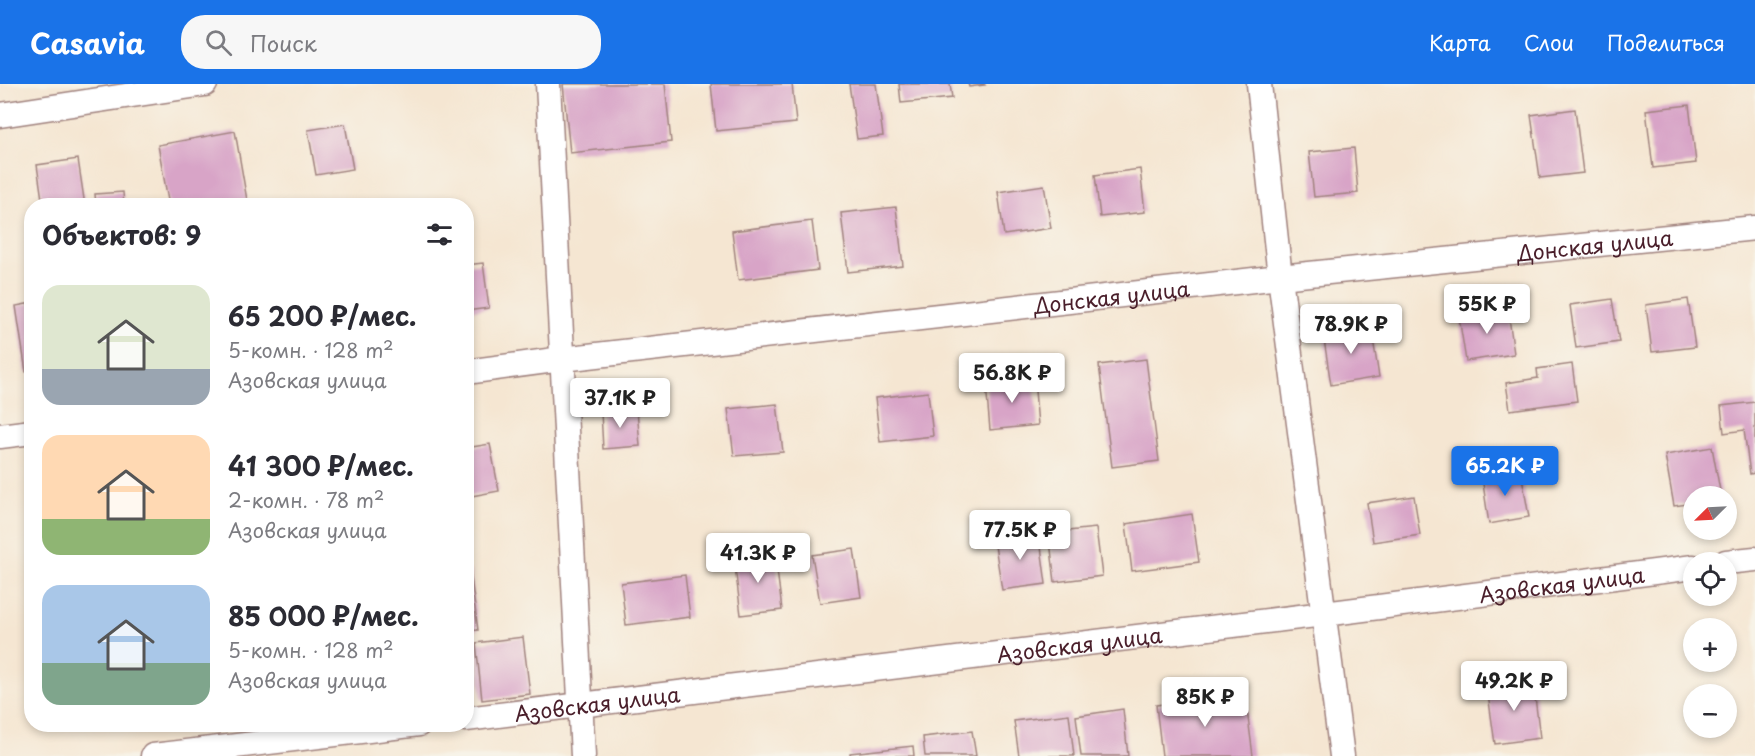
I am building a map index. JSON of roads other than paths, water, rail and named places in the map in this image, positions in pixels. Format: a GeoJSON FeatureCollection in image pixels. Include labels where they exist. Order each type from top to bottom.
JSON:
{"type":"FeatureCollection","features":[{"type":"Feature","properties":{"kind":"street"},"geometry":{"type":"LineString","coordinates":[[0,115],[205,84]]}},
{"type":"Feature","properties":{"kind":"street"},"geometry":{"type":"LineString","coordinates":[[548,84],[583,756]]}},
{"type":"Feature","properties":{"kind":"street"},"geometry":{"type":"LineString","coordinates":[[1259,84],[1280,277],[1342,756]]}},
{"type":"Feature","properties":{"kind":"street","name":"Донская улица"},"geometry":{"type":"LineString","coordinates":[[474,371],[1280,277],[1755,228]]}},
{"type":"Feature","properties":{"kind":"street"},"geometry":{"type":"LineString","coordinates":[[0,436],[24,433]]}},
{"type":"Feature","properties":{"kind":"street"},"geometry":{"type":"LineString","coordinates":[[1737,561],[1755,559]]}},
{"type":"Feature","properties":{"kind":"street","name":"Азовская улица"},"geometry":{"type":"LineString","coordinates":[[474,718],[1683,568]]}},
{"type":"Feature","properties":{"kind":"street"},"geometry":{"type":"LineString","coordinates":[[153,756],[352,732]]}}]}
